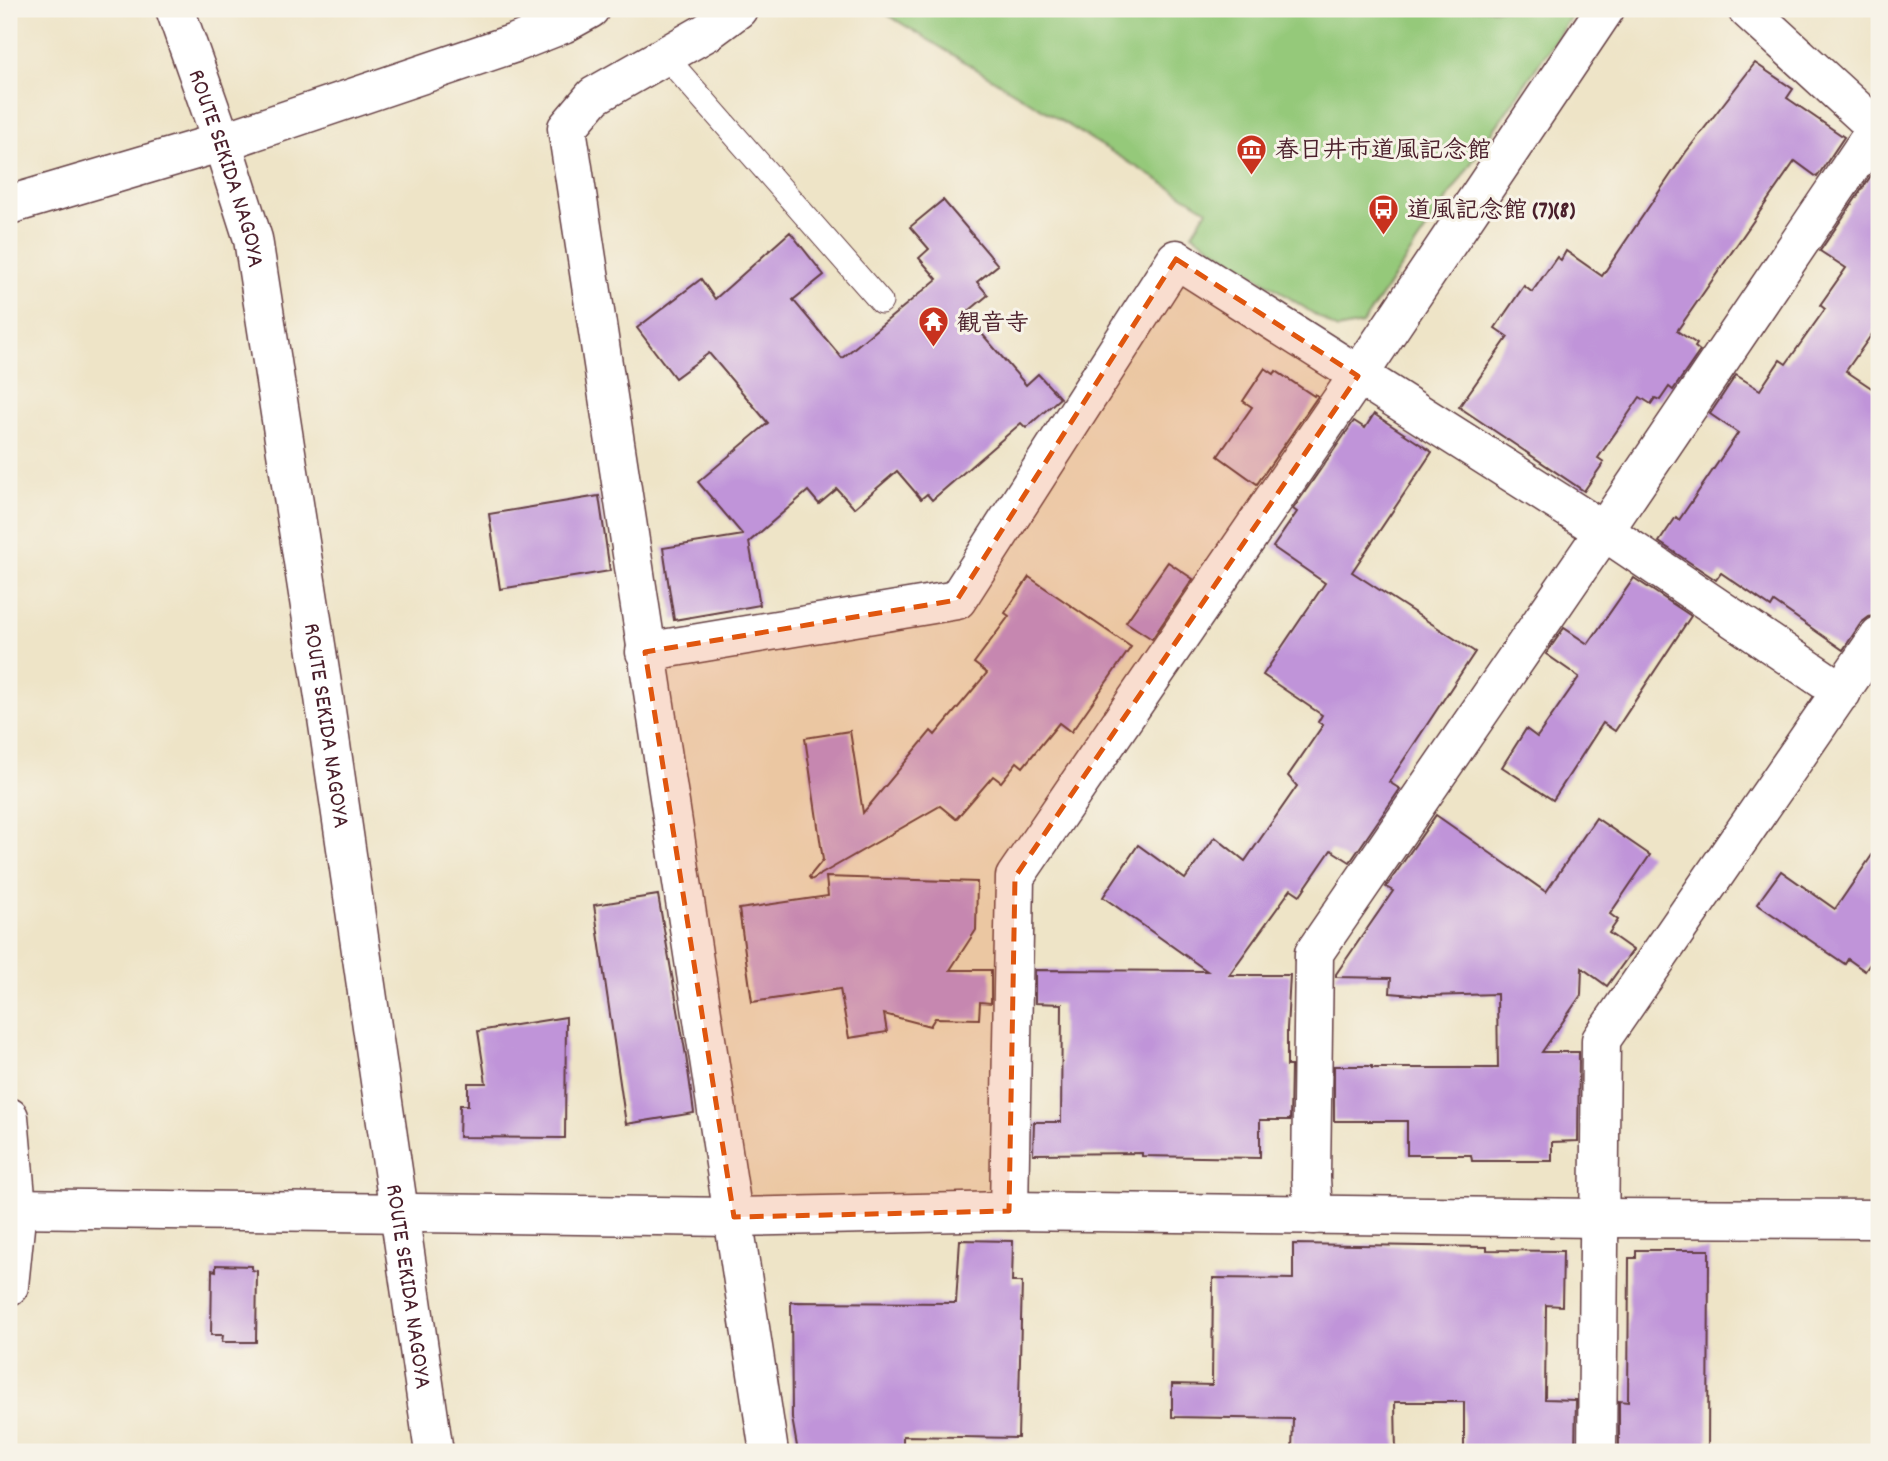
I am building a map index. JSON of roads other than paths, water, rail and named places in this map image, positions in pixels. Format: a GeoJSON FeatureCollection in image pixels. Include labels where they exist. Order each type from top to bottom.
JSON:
{"type":"FeatureCollection","features":[{"type":"Feature","properties":{"kind":"street","name":"ROUTE SEKIDA NAGOYA"},"geometry":{"type":"LineString","coordinates":[[175,9],[253,239],[326,710],[434,1452]]}},
{"type":"Feature","properties":{"kind":"street"},"geometry":{"type":"LineString","coordinates":[[9,205],[222,142],[514,43],[563,24],[590,9]]}},
{"type":"Feature","properties":{"kind":"street"},"geometry":{"type":"LineString","coordinates":[[738,9],[707,32],[594,96],[567,128],[769,1452]]}},
{"type":"Feature","properties":{"kind":"street"},"geometry":{"type":"LineString","coordinates":[[1009,1211],[1015,877],[1605,9]]}},
{"type":"Feature","properties":{"kind":"street"},"geometry":{"type":"LineString","coordinates":[[1313,1215],[1311,1178],[1314,953],[1878,129],[1747,9]]}},
{"type":"Feature","properties":{"kind":"street"},"geometry":{"type":"LineString","coordinates":[[645,652],[957,600],[1176,259],[1604,531],[1842,692]]}},
{"type":"Feature","properties":{"kind":"street"},"geometry":{"type":"LineString","coordinates":[[1597,1452],[1601,1040],[1879,636]]}},
{"type":"Feature","properties":{"kind":"street"},"geometry":{"type":"LineString","coordinates":[[9,1117],[13,1208],[9,1286]]}},
{"type":"Feature","properties":{"kind":"street"},"geometry":{"type":"LineString","coordinates":[[13,1208],[734,1216],[1009,1211],[1879,1219]]}},
{"type":"Feature","properties":{"kind":"lane"},"geometry":{"type":"LineString","coordinates":[[665,56],[881,302]]}},
{"type":"Feature","properties":{"kind":"place","name":"春日井市道風記念館"},"geometry":{"type":"Point","coordinates":[1252,176]}},
{"type":"Feature","properties":{"kind":"place","name":"道風記念館 (7)(8)"},"geometry":{"type":"Point","coordinates":[1384,236]}},
{"type":"Feature","properties":{"kind":"place","name":"観音寺"},"geometry":{"type":"Point","coordinates":[934,349]}}]}
